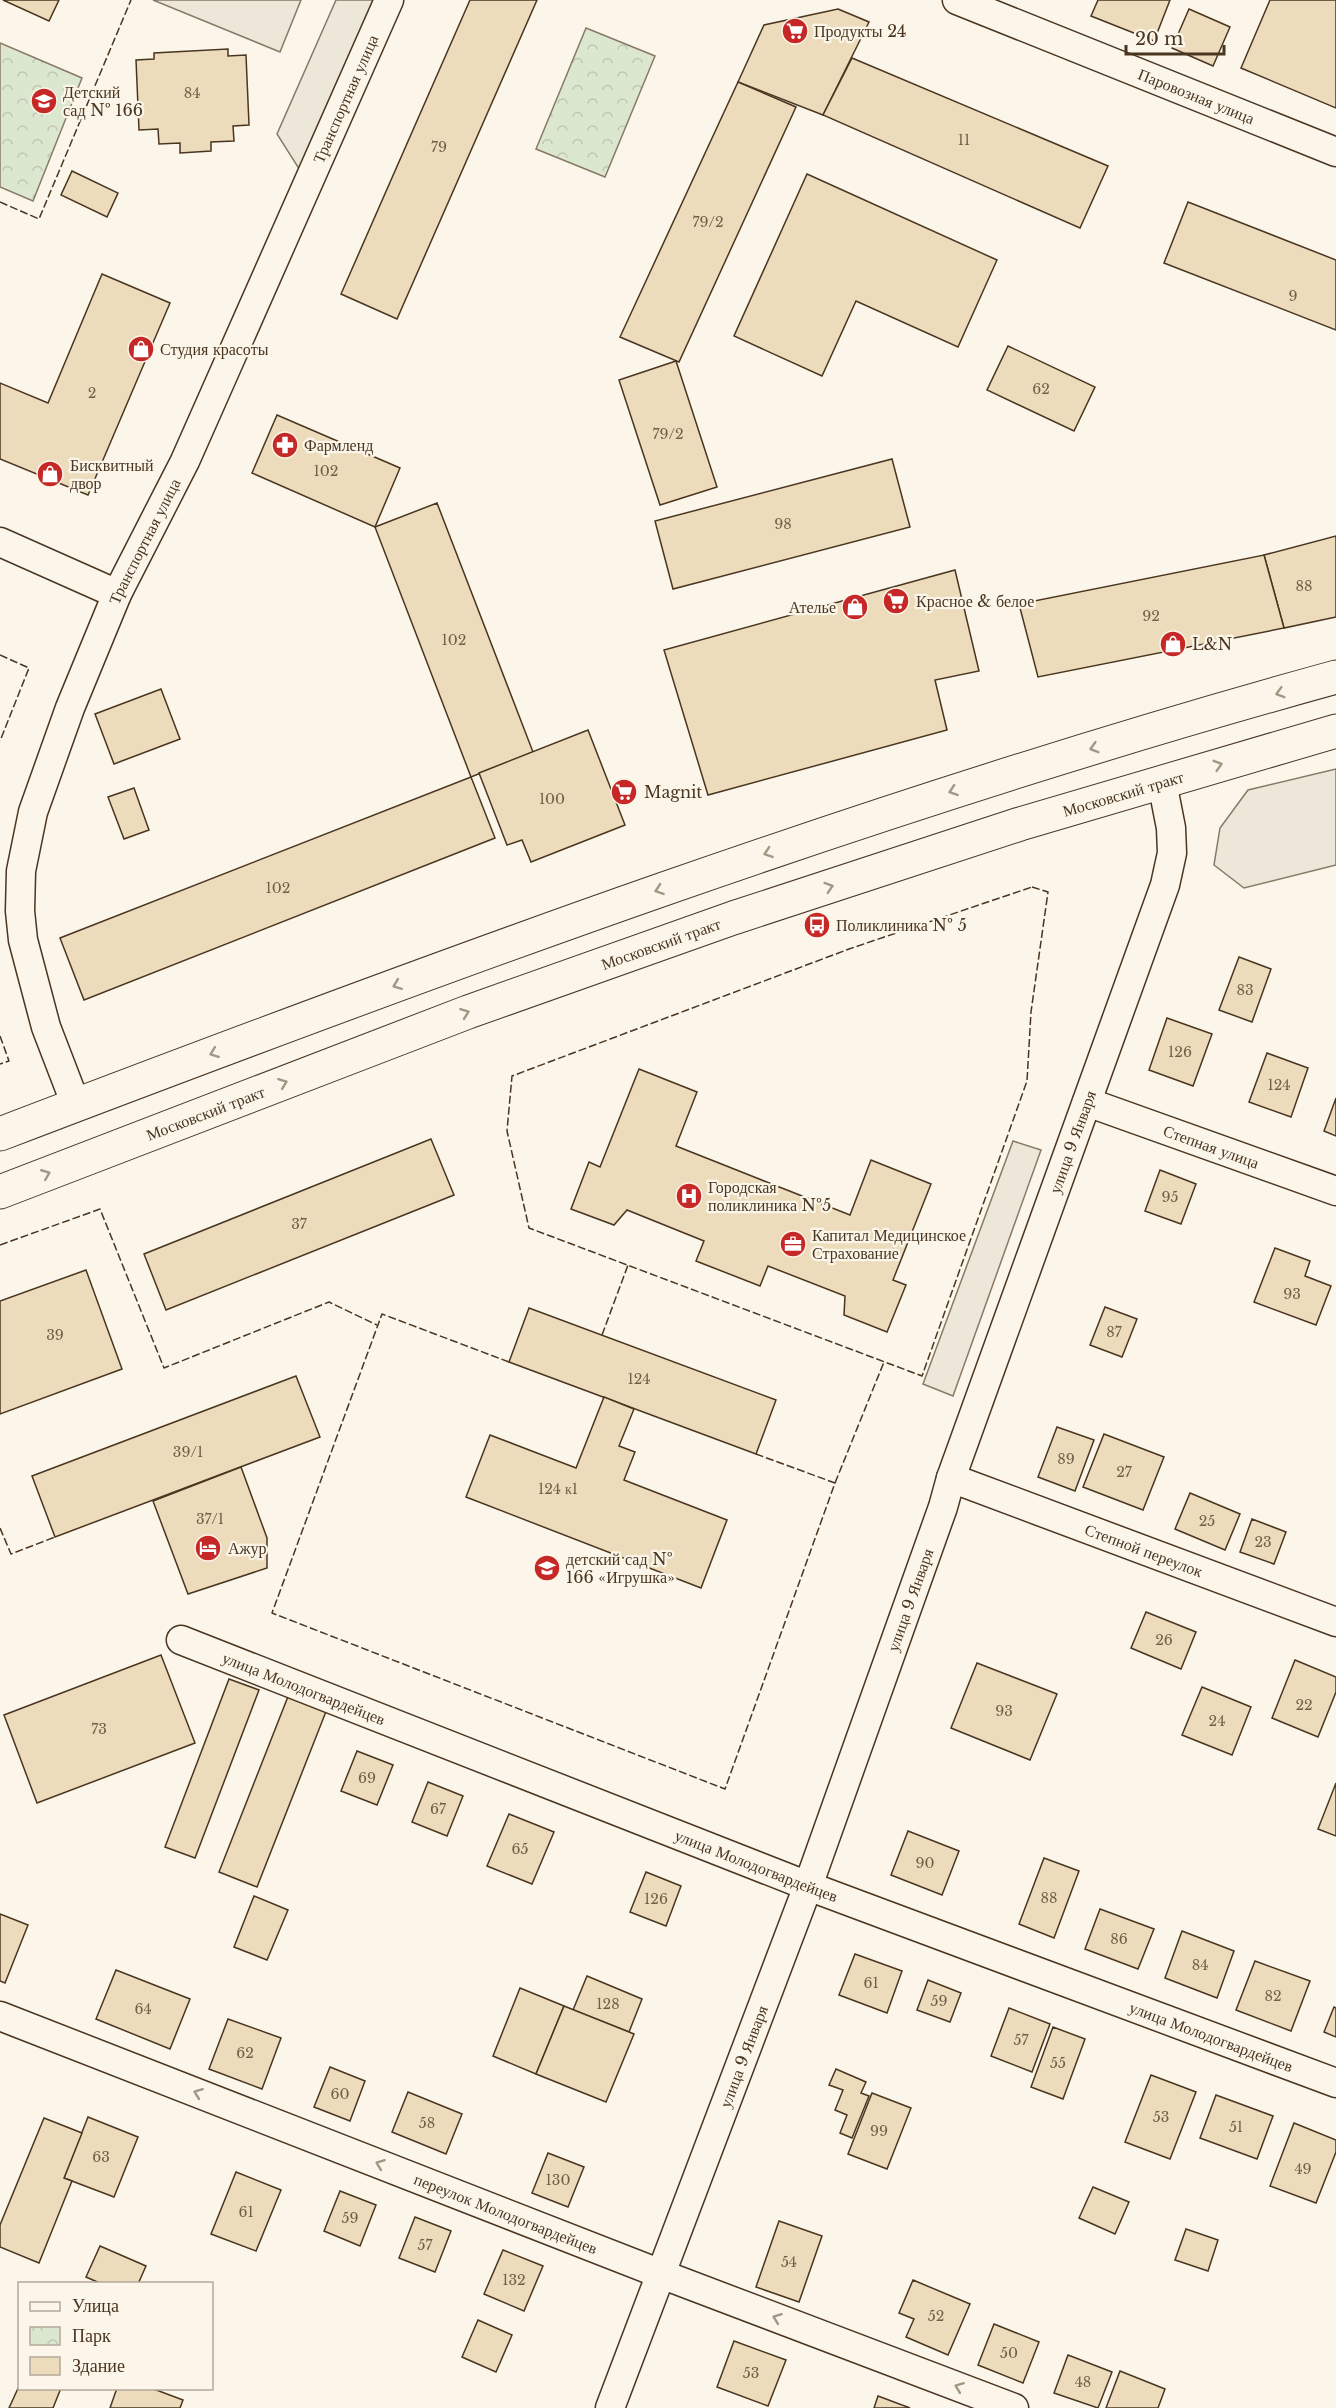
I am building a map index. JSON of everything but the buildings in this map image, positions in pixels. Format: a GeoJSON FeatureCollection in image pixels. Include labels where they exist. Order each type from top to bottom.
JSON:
{"type":"FeatureCollection","features":[{"type":"Feature","properties":{"kind":"main road"},"geometry":{"type":"LineString","coordinates":[[0,1134],[439,969],[726,867],[1008,772],[1336,677]]}},
{"type":"Feature","properties":{"kind":"main road","name":"Московский тракт"},"geometry":{"type":"LineString","coordinates":[[0,1192],[468,1012],[733,918],[1009,828],[1336,731]]}},
{"type":"Feature","properties":{"kind":"street","name":"Транспортная улица"},"geometry":{"type":"LineString","coordinates":[[76,1105],[46,1027],[28,965],[20,911],[21,871],[33,812],[46,772],[117,594],[184,461],[389,0]]}},
{"type":"Feature","properties":{"kind":"street","name":"Паровозная улица"},"geometry":{"type":"LineString","coordinates":[[957,0],[1336,152]]}},
{"type":"Feature","properties":{"kind":"street"},"geometry":{"type":"LineString","coordinates":[[0,542],[117,594]]}},
{"type":"Feature","properties":{"kind":"street","name":"улица 9 Января"},"geometry":{"type":"LineString","coordinates":[[610,2408],[808,1886],[943,1507],[951,1478],[1165,885],[1172,853],[1171,828],[1162,782]]}},
{"type":"Feature","properties":{"kind":"street","name":"Степная улица"},"geometry":{"type":"LineString","coordinates":[[1088,1102],[1336,1191]]}},
{"type":"Feature","properties":{"kind":"street","name":"Степной переулок"},"geometry":{"type":"LineString","coordinates":[[951,1478],[1336,1622]]}},
{"type":"Feature","properties":{"kind":"street","name":"улица Молодогвардейцев"},"geometry":{"type":"LineString","coordinates":[[181,1640],[808,1886],[1336,2083]]}},
{"type":"Feature","properties":{"kind":"street","name":"переулок Молодогвардейцев"},"geometry":{"type":"LineString","coordinates":[[0,2016],[661,2274],[1014,2408]]}},
{"type":"Feature","properties":{"kind":"green space"},"geometry":{"type":"Polygon","coordinates":[[[586,28],[655,56],[605,177],[536,149],[586,28]]]}},
{"type":"Feature","properties":{"kind":"green space"},"geometry":{"type":"Polygon","coordinates":[[[0,43],[82,78],[33,201],[0,187],[0,43]]]}},
{"type":"Feature","properties":{"kind":"shaded area"},"geometry":{"type":"Polygon","coordinates":[[[153,0],[301,0],[280,52],[153,0]]]}},
{"type":"Feature","properties":{"kind":"shaded area"},"geometry":{"type":"Polygon","coordinates":[[[336,0],[386,0],[308,183],[277,134],[336,0]]]}},
{"type":"Feature","properties":{"kind":"shaded area"},"geometry":{"type":"Polygon","coordinates":[[[1336,769],[1336,865],[1244,888],[1214,865],[1220,828],[1248,790],[1336,769]]]}},
{"type":"Feature","properties":{"kind":"shaded area"},"geometry":{"type":"Polygon","coordinates":[[[1013,1141],[1041,1150],[953,1396],[923,1384],[1013,1141]]]}},
{"type":"Feature","properties":{"kind":"fence"},"geometry":{"type":"LineString","coordinates":[[0,202],[39,219],[131,0]]}},
{"type":"Feature","properties":{"kind":"fence"},"geometry":{"type":"LineString","coordinates":[[0,655],[29,668],[0,741]]}},
{"type":"Feature","properties":{"kind":"fence"},"geometry":{"type":"LineString","coordinates":[[1032,887],[1048,892],[1031,1012],[1027,1081],[922,1376],[529,1228],[507,1131],[512,1076],[849,949],[1032,887]]}},
{"type":"Feature","properties":{"kind":"fence"},"geometry":{"type":"LineString","coordinates":[[0,1036],[9,1061],[0,1064]]}},
{"type":"Feature","properties":{"kind":"fence"},"geometry":{"type":"LineString","coordinates":[[0,1245],[100,1209],[164,1368],[329,1302],[377,1325]]}},
{"type":"Feature","properties":{"kind":"fence"},"geometry":{"type":"LineString","coordinates":[[602,1335],[628,1265]]}},
{"type":"Feature","properties":{"kind":"fence"},"geometry":{"type":"LineString","coordinates":[[509,1362],[382,1314],[272,1613],[725,1789],[835,1483],[756,1454]]}},
{"type":"Feature","properties":{"kind":"fence"},"geometry":{"type":"LineString","coordinates":[[835,1483],[884,1362]]}},
{"type":"Feature","properties":{"kind":"fence"},"geometry":{"type":"LineString","coordinates":[[0,1528],[11,1554],[55,1537]]}},
{"type":"Feature","properties":{"kind":"place","name":"Продукты 24"},"geometry":{"type":"Point","coordinates":[795,31]}},
{"type":"Feature","properties":{"kind":"place","name":"Детский сад № 166"},"geometry":{"type":"Point","coordinates":[44,101]}},
{"type":"Feature","properties":{"kind":"place","name":"Студия красоты"},"geometry":{"type":"Point","coordinates":[141,349]}},
{"type":"Feature","properties":{"kind":"place","name":"Фармленд"},"geometry":{"type":"Point","coordinates":[285,445]}},
{"type":"Feature","properties":{"kind":"place","name":"Бисквитный двор"},"geometry":{"type":"Point","coordinates":[50,474]}},
{"type":"Feature","properties":{"kind":"place","name":"Красное & белое"},"geometry":{"type":"Point","coordinates":[896,601]}},
{"type":"Feature","properties":{"kind":"place","name":"Ателье"},"geometry":{"type":"Point","coordinates":[855,607]}},
{"type":"Feature","properties":{"kind":"place","name":"L&N"},"geometry":{"type":"Point","coordinates":[1173,644]}},
{"type":"Feature","properties":{"kind":"place","name":"Magnit"},"geometry":{"type":"Point","coordinates":[624,792]}},
{"type":"Feature","properties":{"kind":"place","name":"Поликлиника № 5"},"geometry":{"type":"Point","coordinates":[817,925]}},
{"type":"Feature","properties":{"kind":"place","name":"Городская поликлиника №5"},"geometry":{"type":"Point","coordinates":[689,1196]}},
{"type":"Feature","properties":{"kind":"place","name":"Капитал Медицинское Страхование"},"geometry":{"type":"Point","coordinates":[793,1244]}},
{"type":"Feature","properties":{"kind":"place","name":"Ажур"},"geometry":{"type":"Point","coordinates":[208,1548]}},
{"type":"Feature","properties":{"kind":"place","name":"детский сад № 166 «Игрушка»"},"geometry":{"type":"Point","coordinates":[547,1568]}}]}
